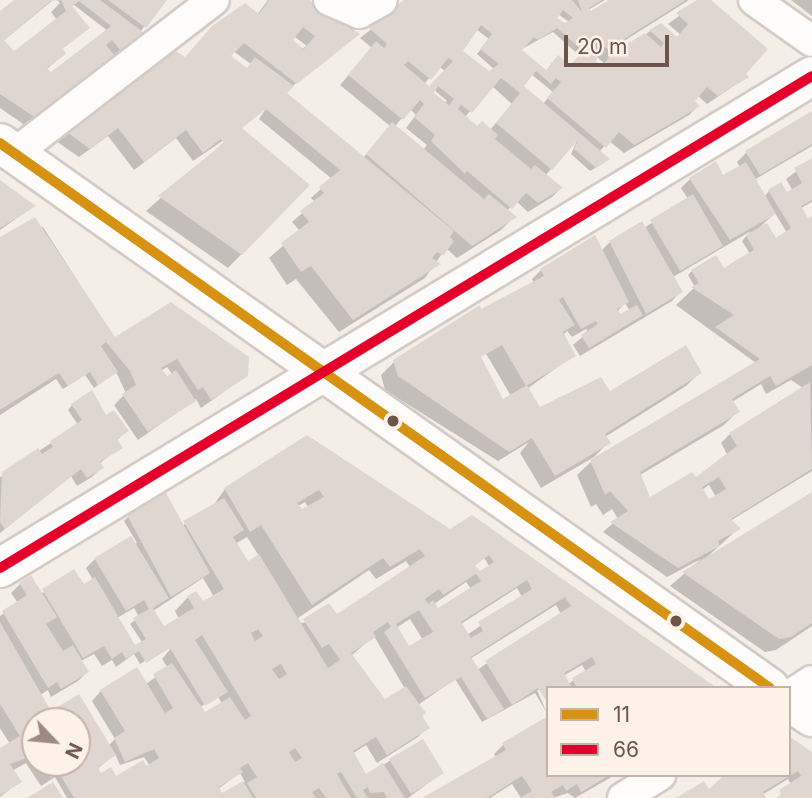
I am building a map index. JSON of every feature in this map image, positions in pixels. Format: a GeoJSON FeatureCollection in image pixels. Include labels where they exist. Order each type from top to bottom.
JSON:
{"type":"FeatureCollection","features":[{"type":"Feature","properties":{"kind":"main road"},"geometry":{"type":"LineString","coordinates":[[0,568],[812,76]]}},
{"type":"Feature","properties":{"kind":"main road"},"geometry":{"type":"LineString","coordinates":[[7,148],[767,686]]}},
{"type":"Feature","properties":{"kind":"main road"},"geometry":{"type":"LineString","coordinates":[[791,700],[812,717]]}},
{"type":"Feature","properties":{"kind":"street"},"geometry":{"type":"LineString","coordinates":[[7,148],[214,0]]}},
{"type":"Feature","properties":{"kind":"street"},"geometry":{"type":"LineString","coordinates":[[329,0],[359,13],[383,0]]}},
{"type":"Feature","properties":{"kind":"street"},"geometry":{"type":"LineString","coordinates":[[754,0],[812,41]]}},
{"type":"Feature","properties":{"kind":"street"},"geometry":{"type":"LineString","coordinates":[[791,697],[812,681]]}},
{"type":"Feature","properties":{"kind":"street"},"geometry":{"type":"LineString","coordinates":[[623,798],[657,777]]}},
{"type":"Feature","properties":{"kind":"building"},"geometry":{"type":"Polygon","coordinates":[[[14,0],[52,0],[4,40],[14,51],[66,11],[61,0],[100,0],[151,38],[126,57],[112,40],[106,45],[120,62],[42,122],[0,94],[0,11],[14,0]],[[79,1],[72,6],[90,28],[63,48],[66,54],[47,68],[51,72],[111,26],[79,1]]]}},
{"type":"Feature","properties":{"kind":"building"},"geometry":{"type":"Polygon","coordinates":[[[108,0],[167,0],[146,28],[108,0]]]}},
{"type":"Feature","properties":{"kind":"building"},"geometry":{"type":"Polygon","coordinates":[[[269,0],[310,0],[360,34],[297,84],[244,43],[231,56],[247,68],[255,57],[294,86],[287,93],[454,231],[450,237],[454,241],[443,256],[437,252],[432,258],[441,264],[353,320],[311,266],[301,272],[281,243],[309,222],[300,211],[324,193],[319,187],[340,170],[266,109],[242,128],[310,185],[242,255],[158,196],[224,143],[221,139],[203,153],[186,130],[144,162],[118,128],[90,149],[64,130],[171,48],[185,57],[212,26],[245,3],[259,14],[269,0]],[[303,27],[293,40],[304,49],[315,36],[303,27]]]}},
{"type":"Feature","properties":{"kind":"building"},"geometry":{"type":"Polygon","coordinates":[[[404,0],[572,0],[582,12],[578,0],[602,0],[589,8],[591,11],[609,0],[686,0],[624,39],[627,44],[645,33],[661,47],[664,43],[649,30],[661,23],[677,37],[688,24],[676,13],[697,0],[711,0],[768,49],[746,74],[749,77],[718,96],[707,87],[695,101],[700,106],[684,116],[634,145],[619,132],[606,148],[547,98],[561,82],[556,78],[551,84],[536,71],[524,86],[610,159],[596,168],[574,149],[578,140],[552,170],[496,123],[520,93],[501,78],[472,113],[461,105],[458,109],[477,126],[482,121],[498,135],[495,139],[531,169],[535,165],[563,188],[538,203],[526,193],[512,209],[467,171],[465,174],[431,141],[435,135],[414,117],[424,104],[420,100],[403,120],[348,75],[376,41],[384,48],[387,44],[368,27],[404,0]],[[563,10],[557,18],[565,23],[573,18],[563,10]],[[481,25],[463,51],[489,71],[499,64],[480,49],[492,34],[481,25]],[[557,28],[538,40],[534,37],[522,50],[546,70],[558,55],[570,65],[583,51],[557,28]],[[594,37],[588,44],[598,52],[596,62],[602,67],[612,53],[594,37]],[[448,58],[431,80],[408,61],[404,65],[429,86],[453,61],[448,58]],[[438,86],[434,93],[449,105],[454,99],[438,86]]]}},
{"type":"Feature","properties":{"kind":"building"},"geometry":{"type":"Polygon","coordinates":[[[812,111],[812,144],[760,175],[745,151],[812,111]]]}},
{"type":"Feature","properties":{"kind":"building"},"geometry":{"type":"Polygon","coordinates":[[[392,122],[484,199],[489,194],[517,217],[472,246],[366,154],[392,122]]]}},
{"type":"Feature","properties":{"kind":"building"},"geometry":{"type":"Polygon","coordinates":[[[812,158],[812,200],[801,206],[808,218],[812,216],[812,365],[776,386],[770,376],[732,399],[740,412],[640,472],[650,497],[692,472],[696,477],[737,446],[729,433],[810,382],[812,469],[731,519],[741,529],[718,541],[720,546],[678,568],[610,522],[628,511],[610,491],[605,495],[590,460],[760,359],[715,327],[734,315],[691,287],[699,283],[691,270],[716,255],[724,268],[754,250],[746,235],[767,223],[776,238],[791,228],[768,190],[781,182],[787,192],[802,183],[794,168],[812,158]],[[719,477],[702,487],[709,499],[726,489],[719,477]]]}},
{"type":"Feature","properties":{"kind":"building"},"geometry":{"type":"Polygon","coordinates":[[[716,161],[723,175],[746,162],[776,214],[730,240],[689,178],[716,161]]]}},
{"type":"Feature","properties":{"kind":"building"},"geometry":{"type":"Polygon","coordinates":[[[0,180],[36,206],[0,228],[0,180]]]}},
{"type":"Feature","properties":{"kind":"building"},"geometry":{"type":"Polygon","coordinates":[[[693,194],[723,246],[680,271],[650,220],[693,194]]]}},
{"type":"Feature","properties":{"kind":"building"},"geometry":{"type":"Polygon","coordinates":[[[35,217],[115,337],[171,302],[249,357],[248,376],[211,400],[203,387],[198,390],[177,359],[161,368],[167,376],[176,370],[196,401],[148,432],[122,394],[136,385],[130,371],[106,342],[101,346],[118,372],[98,385],[90,372],[68,386],[59,373],[0,410],[0,237],[35,217]]]}},
{"type":"Feature","properties":{"kind":"building"},"geometry":{"type":"Polygon","coordinates":[[[642,221],[683,292],[646,314],[609,241],[642,221]]]}},
{"type":"Feature","properties":{"kind":"building"},"geometry":{"type":"Polygon","coordinates":[[[595,235],[629,302],[617,309],[620,314],[637,305],[643,315],[589,348],[581,335],[598,324],[596,321],[581,329],[563,297],[559,300],[575,325],[563,332],[576,356],[527,385],[540,407],[601,377],[610,391],[686,345],[702,373],[605,434],[611,443],[555,476],[532,438],[509,452],[398,376],[393,360],[480,305],[481,309],[544,276],[540,269],[595,235]],[[502,345],[481,357],[503,399],[526,386],[502,345]]]}},
{"type":"Feature","properties":{"kind":"building"},"geometry":{"type":"Polygon","coordinates":[[[92,390],[106,415],[114,410],[129,431],[117,439],[123,448],[100,462],[104,468],[87,478],[81,469],[5,529],[0,522],[2,472],[38,448],[42,454],[53,447],[50,441],[82,420],[71,404],[92,390]]]}},
{"type":"Feature","properties":{"kind":"building"},"geometry":{"type":"Polygon","coordinates":[[[307,435],[450,529],[472,515],[714,686],[576,686],[572,678],[596,664],[592,657],[564,673],[571,686],[546,686],[546,701],[538,688],[512,705],[485,661],[571,606],[565,597],[471,657],[504,709],[487,719],[461,677],[425,698],[384,632],[391,627],[388,622],[373,632],[376,637],[351,653],[385,699],[406,686],[426,713],[422,716],[430,728],[387,755],[376,737],[353,751],[366,774],[383,763],[405,798],[387,798],[384,792],[370,793],[368,787],[363,790],[368,798],[357,798],[341,772],[337,774],[351,798],[326,798],[319,788],[312,792],[316,798],[256,798],[247,783],[257,777],[248,763],[240,768],[243,772],[219,787],[222,793],[243,781],[253,798],[74,798],[61,777],[91,777],[91,714],[116,755],[98,767],[101,773],[111,767],[116,776],[143,760],[146,766],[159,758],[154,749],[125,762],[114,738],[125,731],[100,690],[137,667],[165,713],[173,708],[153,674],[172,663],[205,712],[230,697],[245,720],[251,716],[202,635],[195,640],[228,692],[205,706],[170,648],[146,663],[139,651],[126,659],[122,652],[112,659],[104,646],[83,658],[42,589],[74,569],[84,584],[95,577],[135,645],[146,639],[133,618],[149,609],[144,600],[126,611],[94,558],[131,536],[169,598],[153,608],[164,626],[194,608],[187,596],[196,591],[203,601],[224,589],[183,521],[224,498],[244,530],[233,537],[248,561],[259,554],[328,668],[340,660],[329,644],[322,648],[303,619],[329,603],[337,614],[425,556],[420,549],[390,567],[383,558],[312,605],[261,525],[250,532],[224,488],[307,435]],[[319,490],[297,503],[302,509],[324,497],[319,490]],[[489,555],[475,565],[480,571],[494,562],[489,555]],[[476,574],[443,595],[439,589],[425,599],[428,604],[433,600],[438,608],[481,581],[476,574]],[[527,580],[461,622],[471,638],[483,631],[478,622],[532,589],[527,580]],[[419,610],[396,624],[409,646],[433,632],[419,610]],[[258,629],[251,633],[255,641],[263,636],[258,629]],[[281,664],[272,669],[279,679],[287,674],[281,664]],[[295,748],[289,752],[295,762],[302,758],[295,748]]]}},
{"type":"Feature","properties":{"kind":"building"},"geometry":{"type":"Polygon","coordinates":[[[165,491],[210,573],[171,597],[127,515],[165,491]]]}},
{"type":"Feature","properties":{"kind":"building"},"geometry":{"type":"Polygon","coordinates":[[[812,492],[812,623],[791,637],[779,639],[682,572],[812,492]]]}},
{"type":"Feature","properties":{"kind":"building"},"geometry":{"type":"Polygon","coordinates":[[[31,575],[57,617],[46,624],[63,651],[73,645],[89,672],[61,689],[57,682],[48,688],[2,611],[27,595],[19,583],[31,575]]]}},
{"type":"Feature","properties":{"kind":"building"},"geometry":{"type":"Polygon","coordinates":[[[0,622],[49,707],[21,707],[21,760],[10,764],[22,782],[0,795],[0,748],[20,736],[0,704],[0,622]]]}},
{"type":"Feature","properties":{"kind":"building"},"geometry":{"type":"Polygon","coordinates":[[[79,694],[87,707],[58,707],[79,694]]]}},
{"type":"Feature","properties":{"kind":"building"},"geometry":{"type":"Polygon","coordinates":[[[546,717],[546,777],[607,777],[581,792],[577,784],[566,791],[563,785],[551,792],[555,798],[520,798],[532,791],[522,776],[487,798],[422,798],[506,750],[502,743],[546,717]]]}},
{"type":"Feature","properties":{"kind":"building"},"geometry":{"type":"Polygon","coordinates":[[[791,737],[812,752],[812,798],[777,798],[781,795],[779,790],[801,776],[798,771],[791,775],[791,737]]]}},
{"type":"Feature","properties":{"kind":"building"},"geometry":{"type":"Polygon","coordinates":[[[423,739],[444,773],[411,794],[389,759],[423,739]]]}},
{"type":"Feature","properties":{"kind":"building"},"geometry":{"type":"Polygon","coordinates":[[[722,777],[788,777],[763,792],[766,798],[676,798],[704,781],[709,789],[722,777]]]}},
{"type":"Feature","properties":{"kind":"building"},"geometry":{"type":"Polygon","coordinates":[[[53,782],[63,798],[27,798],[53,782]]]}},
{"type":"Feature","properties":{"kind":"transit line","name":"66"},"geometry":{"type":"LineString","coordinates":[[0,568],[812,76]]}},
{"type":"Feature","properties":{"kind":"transit line","name":"11"},"geometry":{"type":"LineString","coordinates":[[0,143],[767,686]]}}]}
